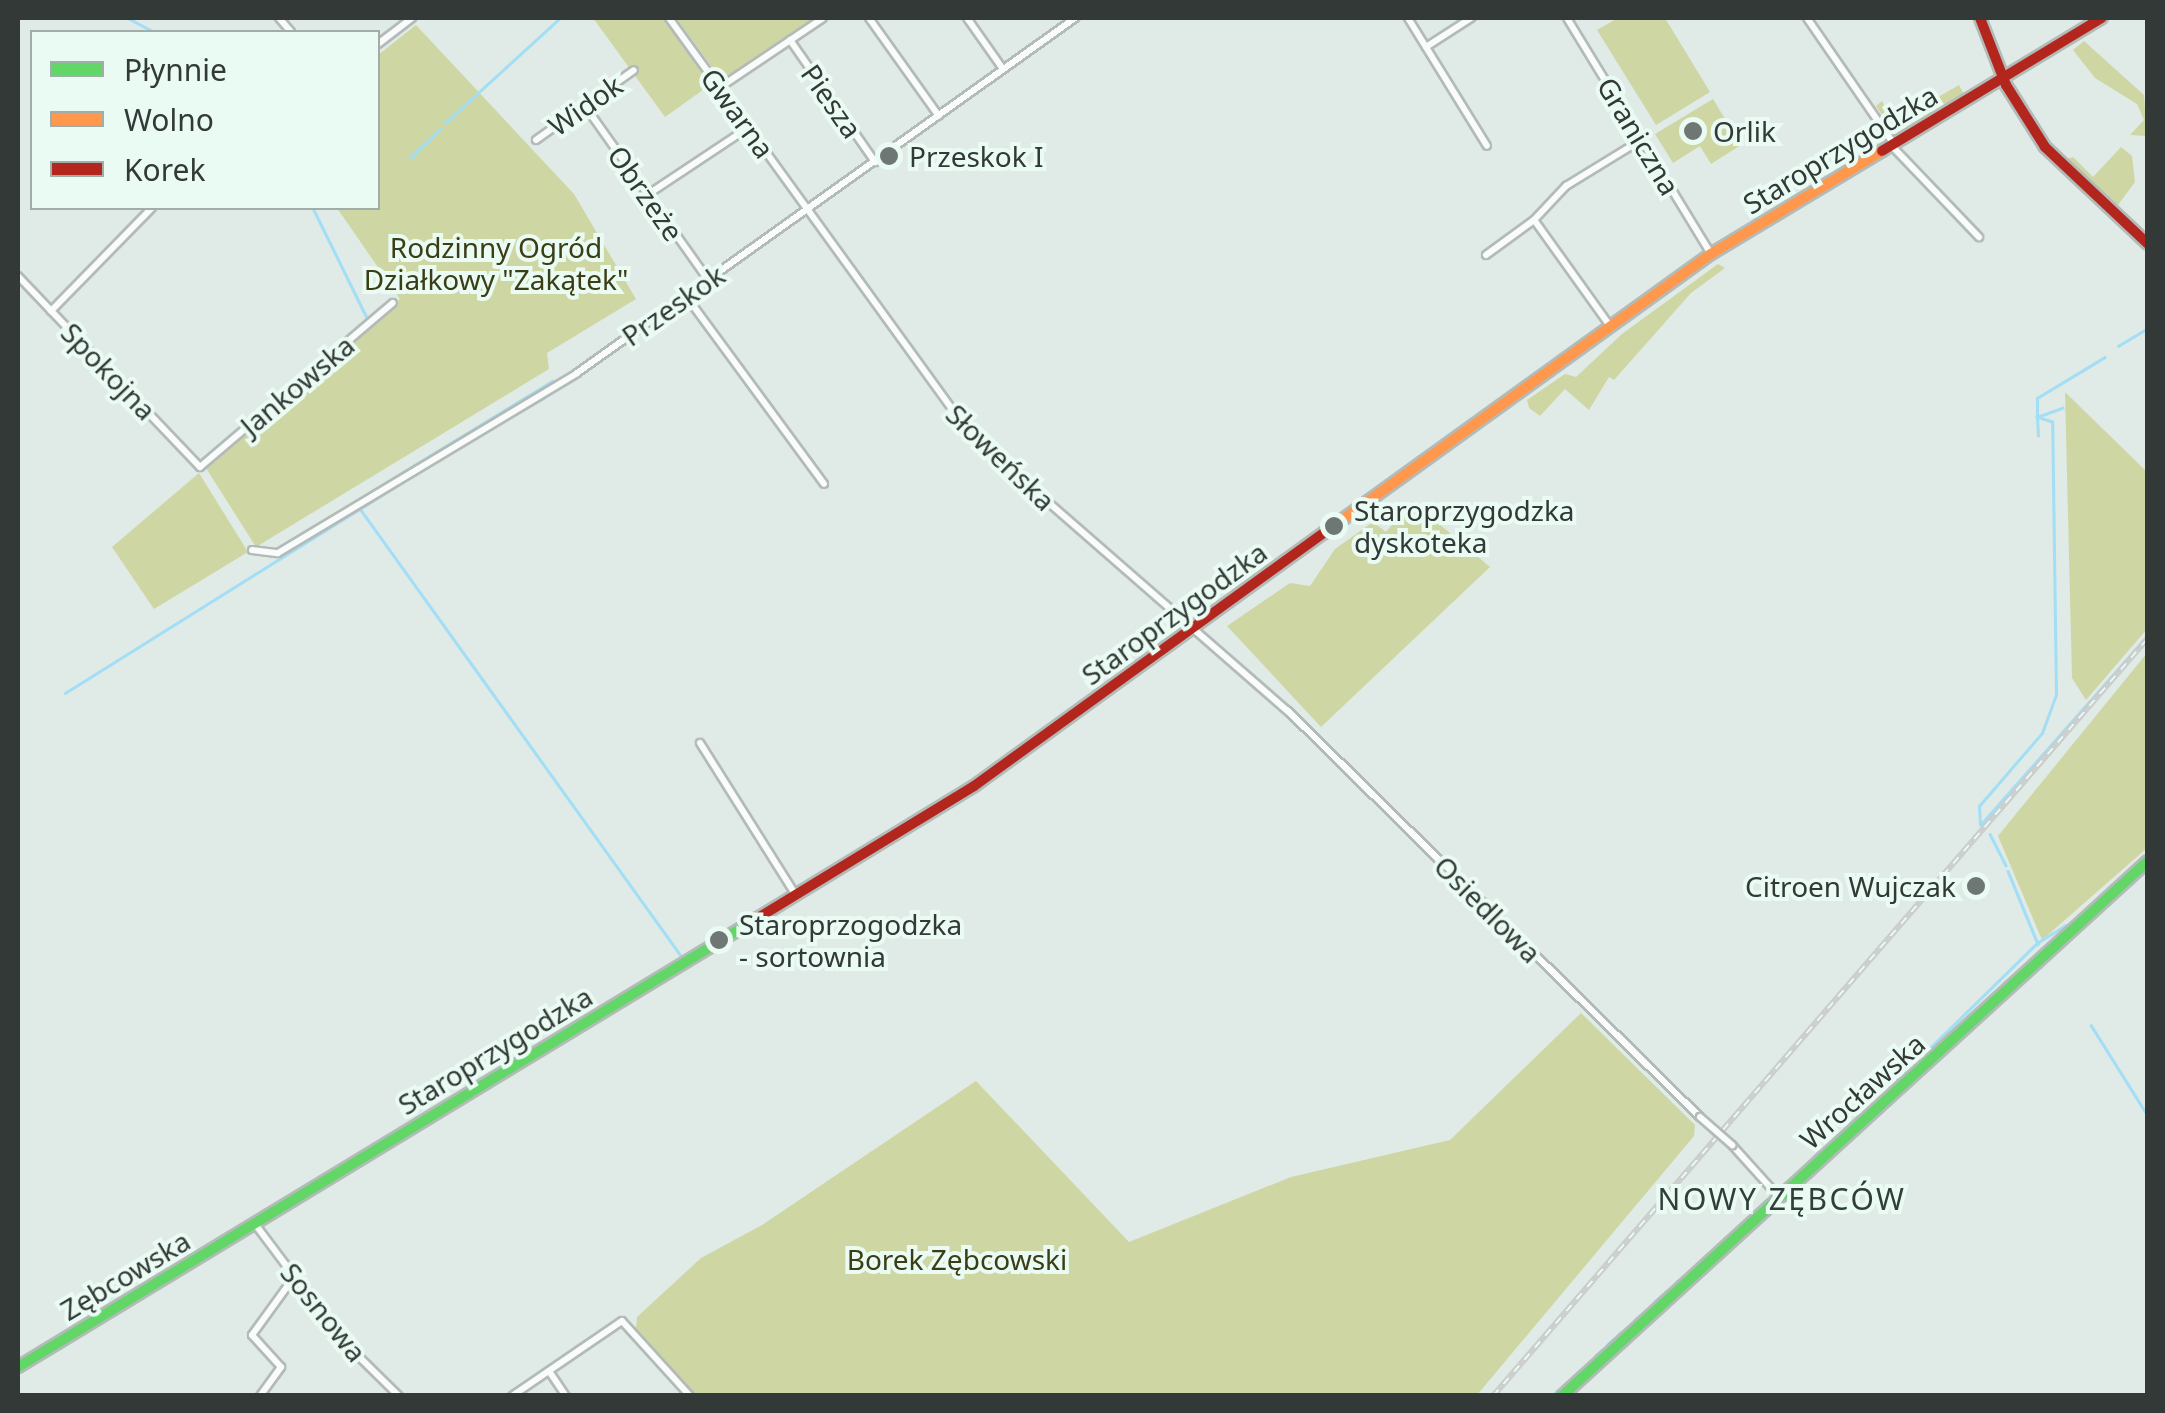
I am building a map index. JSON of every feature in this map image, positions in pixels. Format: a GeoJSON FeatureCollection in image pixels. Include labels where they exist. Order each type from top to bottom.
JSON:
{"type":"FeatureCollection","features":[{"type":"Feature","properties":{"kind":"street","name":"Gwarna"},"geometry":{"type":"LineString","coordinates":[[669,18],[805,210]]}},
{"type":"Feature","properties":{"kind":"street","name":"Piesza"},"geometry":{"type":"LineString","coordinates":[[719,88],[823,18]]}},
{"type":"Feature","properties":{"kind":"street"},"geometry":{"type":"LineString","coordinates":[[870,18],[939,116]]}},
{"type":"Feature","properties":{"kind":"street"},"geometry":{"type":"LineString","coordinates":[[967,18],[1003,69]]}},
{"type":"Feature","properties":{"kind":"street","name":"Przeskok"},"geometry":{"type":"LineString","coordinates":[[252,550],[266,556],[286,548],[576,373],[1075,18]]}},
{"type":"Feature","properties":{"kind":"street"},"geometry":{"type":"LineString","coordinates":[[1408,18],[1487,146]]}},
{"type":"Feature","properties":{"kind":"street"},"geometry":{"type":"LineString","coordinates":[[1426,47],[1471,18]]}},
{"type":"Feature","properties":{"kind":"street","name":"Graniczna"},"geometry":{"type":"LineString","coordinates":[[1566,18],[1711,254]]}},
{"type":"Feature","properties":{"kind":"street"},"geometry":{"type":"LineString","coordinates":[[1807,18],[1891,142],[1979,237]]}},
{"type":"Feature","properties":{"kind":"street"},"geometry":{"type":"LineString","coordinates":[[1980,18],[2004,80],[2045,147],[2148,244]]}},
{"type":"Feature","properties":{"kind":"street","name":"Staroprzygodzka"},"geometry":{"type":"LineString","coordinates":[[255,1222],[974,786],[1711,254],[1891,142],[2004,80],[2100,18]]}},
{"type":"Feature","properties":{"kind":"street"},"geometry":{"type":"LineString","coordinates":[[380,42],[406,19]]}},
{"type":"Feature","properties":{"kind":"street","name":"Piesza"},"geometry":{"type":"LineString","coordinates":[[790,40],[874,162]]}},
{"type":"Feature","properties":{"kind":"street","name":"Widok"},"geometry":{"type":"LineString","coordinates":[[536,140],[634,70]]}},
{"type":"Feature","properties":{"kind":"street","name":"Obrzeże"},"geometry":{"type":"LineString","coordinates":[[585,106],[708,280]]}},
{"type":"Feature","properties":{"kind":"street"},"geometry":{"type":"LineString","coordinates":[[648,195],[748,128]]}},
{"type":"Feature","properties":{"kind":"street"},"geometry":{"type":"LineString","coordinates":[[1486,255],[1534,220],[1566,186],[1641,140]]}},
{"type":"Feature","properties":{"kind":"street"},"geometry":{"type":"LineString","coordinates":[[51,312],[150,210]]}},
{"type":"Feature","properties":{"kind":"street","name":"Słoweńska"},"geometry":{"type":"LineString","coordinates":[[805,210],[970,434],[1190,629]]}},
{"type":"Feature","properties":{"kind":"street"},"geometry":{"type":"LineString","coordinates":[[1534,220],[1610,326]]}},
{"type":"Feature","properties":{"kind":"street","name":"Spokojna"},"geometry":{"type":"LineString","coordinates":[[18,276],[200,466]]}},
{"type":"Feature","properties":{"kind":"street"},"geometry":{"type":"LineString","coordinates":[[686,296],[824,484]]}},
{"type":"Feature","properties":{"kind":"street","name":"Jankowska"},"geometry":{"type":"LineString","coordinates":[[200,466],[394,303]]}},
{"type":"Feature","properties":{"kind":"street","name":"Osiedlowa"},"geometry":{"type":"LineString","coordinates":[[1190,629],[1288,711],[1732,1145],[1780,1197]]}},
{"type":"Feature","properties":{"kind":"street"},"geometry":{"type":"LineString","coordinates":[[700,743],[795,894]]}},
{"type":"Feature","properties":{"kind":"street","name":"Wrocławska"},"geometry":{"type":"LineString","coordinates":[[1562,1396],[2148,861]]}},
{"type":"Feature","properties":{"kind":"street","name":"Sosnowa"},"geometry":{"type":"LineString","coordinates":[[255,1222],[342,1340],[399,1396]]}},
{"type":"Feature","properties":{"kind":"street","name":"Zębcowska"},"geometry":{"type":"LineString","coordinates":[[18,1367],[255,1222]]}},
{"type":"Feature","properties":{"kind":"street"},"geometry":{"type":"LineString","coordinates":[[260,1396],[281,1367],[252,1334],[294,1277]]}},
{"type":"Feature","properties":{"kind":"street"},"geometry":{"type":"LineString","coordinates":[[512,1396],[622,1321],[690,1396]]}},
{"type":"Feature","properties":{"kind":"street"},"geometry":{"type":"LineString","coordinates":[[549,1370],[566,1396]]}},
{"type":"Feature","properties":{"kind":"green space"},"geometry":{"type":"Polygon","coordinates":[[[593,18],[668,18],[714,82],[665,117],[593,18]]]}},
{"type":"Feature","properties":{"kind":"green space"},"geometry":{"type":"Polygon","coordinates":[[[676,18],[816,18],[723,82],[676,18]]]}},
{"type":"Feature","properties":{"kind":"green space"},"geometry":{"type":"Polygon","coordinates":[[[1618,18],[1665,18],[1710,92],[1656,125],[1597,30],[1618,18]]]}},
{"type":"Feature","properties":{"kind":"green space","name":"Rodzinny Ogród Działkowy \"Zakątek\""},"geometry":{"type":"Polygon","coordinates":[[[416,25],[574,194],[636,299],[547,353],[549,369],[256,547],[206,468],[400,299],[338,210],[380,210],[380,53],[416,25]]]}},
{"type":"Feature","properties":{"kind":"green space"},"geometry":{"type":"Polygon","coordinates":[[[2084,41],[2144,95],[2147,136],[2130,135],[2144,120],[2137,104],[2095,78],[2073,50],[2084,41]]]}},
{"type":"Feature","properties":{"kind":"green space"},"geometry":{"type":"Polygon","coordinates":[[[1959,85],[1965,96],[1894,133],[1876,106],[1882,101],[1893,123],[1959,85]]]}},
{"type":"Feature","properties":{"kind":"green space","name":"Orlik"},"geometry":{"type":"Polygon","coordinates":[[[1713,99],[1741,145],[1711,164],[1700,146],[1673,163],[1655,134],[1713,99]]]}},
{"type":"Feature","properties":{"kind":"green space"},"geometry":{"type":"Polygon","coordinates":[[[2121,147],[2132,156],[2135,182],[2115,209],[2065,160],[2073,157],[2093,177],[2121,147]]]}},
{"type":"Feature","properties":{"kind":"green space"},"geometry":{"type":"Polygon","coordinates":[[[1718,264],[1725,268],[1691,293],[1614,380],[1609,377],[1589,410],[1565,389],[1540,416],[1529,408],[1527,400],[1565,374],[1576,377],[1622,334],[1718,264]]]}},
{"type":"Feature","properties":{"kind":"green space"},"geometry":{"type":"Polygon","coordinates":[[[2065,392],[2147,472],[2147,629],[2086,700],[2072,678],[2065,392]]]}},
{"type":"Feature","properties":{"kind":"green space"},"geometry":{"type":"Polygon","coordinates":[[[199,473],[248,552],[154,609],[112,547],[199,473]]]}},
{"type":"Feature","properties":{"kind":"green space"},"geometry":{"type":"Polygon","coordinates":[[[1412,501],[1490,567],[1321,727],[1227,626],[1290,583],[1310,586],[1335,549],[1373,522],[1386,532],[1412,501]]]}},
{"type":"Feature","properties":{"kind":"green space"},"geometry":{"type":"Polygon","coordinates":[[[2147,653],[2147,848],[2042,940],[1998,836],[2147,653]]]}},
{"type":"Feature","properties":{"kind":"green space","name":"Borek Zębcowski"},"geometry":{"type":"Polygon","coordinates":[[[1581,1013],[1695,1125],[1694,1136],[1477,1395],[693,1395],[636,1329],[637,1317],[701,1258],[762,1225],[976,1081],[1129,1242],[1291,1177],[1450,1140],[1581,1013]]]}},
{"type":"Feature","properties":{"kind":"waterway"},"geometry":{"type":"LineString","coordinates":[[128,18],[150,30]]}},
{"type":"Feature","properties":{"kind":"waterway"},"geometry":{"type":"LineString","coordinates":[[445,123],[560,18]]}},
{"type":"Feature","properties":{"kind":"waterway"},"geometry":{"type":"LineString","coordinates":[[410,158],[440,129]]}},
{"type":"Feature","properties":{"kind":"waterway"},"geometry":{"type":"LineString","coordinates":[[314,210],[368,320]]}},
{"type":"Feature","properties":{"kind":"waterway"},"geometry":{"type":"LineString","coordinates":[[2118,346],[2148,328]]}},
{"type":"Feature","properties":{"kind":"waterway"},"geometry":{"type":"LineString","coordinates":[[1980,825],[1979,806],[2042,733],[2056,695],[2052,422],[2037,417],[2037,398],[2105,357]]}},
{"type":"Feature","properties":{"kind":"waterway"},"geometry":{"type":"LineString","coordinates":[[372,491],[552,381]]}},
{"type":"Feature","properties":{"kind":"waterway"},"geometry":{"type":"LineString","coordinates":[[507,419],[545,397]]}},
{"type":"Feature","properties":{"kind":"waterway"},"geometry":{"type":"LineString","coordinates":[[2038,436],[2037,417],[2062,408]]}},
{"type":"Feature","properties":{"kind":"waterway"},"geometry":{"type":"LineString","coordinates":[[65,693],[453,451]]}},
{"type":"Feature","properties":{"kind":"waterway"},"geometry":{"type":"LineString","coordinates":[[361,510],[682,957]]}},
{"type":"Feature","properties":{"kind":"waterway"},"geometry":{"type":"LineString","coordinates":[[1981,824],[2148,635]]}},
{"type":"Feature","properties":{"kind":"waterway"},"geometry":{"type":"LineString","coordinates":[[1990,834],[2006,865]]}},
{"type":"Feature","properties":{"kind":"waterway"},"geometry":{"type":"LineString","coordinates":[[2008,871],[2038,944]]}},
{"type":"Feature","properties":{"kind":"waterway"},"geometry":{"type":"LineString","coordinates":[[1888,1089],[2037,943],[2066,925]]}},
{"type":"Feature","properties":{"kind":"waterway"},"geometry":{"type":"LineString","coordinates":[[2091,1025],[2148,1116]]}},
{"type":"Feature","properties":{"kind":"waterway"},"geometry":{"type":"LineString","coordinates":[[1848,1125],[1857,1117]]}},
{"type":"Feature","properties":{"kind":"waterway"},"geometry":{"type":"LineString","coordinates":[[1827,1145],[1838,1135]]}},
{"type":"Feature","properties":{"kind":"waterway"},"geometry":{"type":"LineString","coordinates":[[1810,1161],[1818,1152]]}},
{"type":"Feature","properties":{"kind":"waterway"},"geometry":{"type":"LineString","coordinates":[[1756,1210],[1765,1201]]}},
{"type":"Feature","properties":{"kind":"waterway"},"geometry":{"type":"LineString","coordinates":[[1736,1228],[1747,1218]]}},
{"type":"Feature","properties":{"kind":"waterway"},"geometry":{"type":"LineString","coordinates":[[1718,1245],[1726,1237]]}},
{"type":"Feature","properties":{"kind":"waterway"},"geometry":{"type":"LineString","coordinates":[[1698,1263],[1709,1253]]}},
{"type":"Feature","properties":{"kind":"waterway"},"geometry":{"type":"LineString","coordinates":[[1676,1282],[1685,1275]]}},
{"type":"Feature","properties":{"kind":"waterway"},"geometry":{"type":"LineString","coordinates":[[1655,1301],[1668,1290]]}},
{"type":"Feature","properties":{"kind":"waterway"},"geometry":{"type":"LineString","coordinates":[[1635,1320],[1644,1312]]}},
{"type":"Feature","properties":{"kind":"waterway"},"geometry":{"type":"LineString","coordinates":[[1607,1345],[1620,1333]]}},
{"type":"Feature","properties":{"kind":"waterway"},"geometry":{"type":"LineString","coordinates":[[1595,1356],[1602,1350]]}},
{"type":"Feature","properties":{"kind":"waterway"},"geometry":{"type":"LineString","coordinates":[[1573,1377],[1588,1363]]}},
{"type":"Feature","properties":{"kind":"waterway"},"geometry":{"type":"LineString","coordinates":[[1562,1387],[1567,1382]]}},
{"type":"Feature","properties":{"kind":"waterway"},"geometry":{"type":"LineString","coordinates":[[1553,1396],[1556,1392]]}},
{"type":"Feature","properties":{"kind":"railway"},"geometry":{"type":"LineString","coordinates":[[1493,1396],[2148,638]]}},
{"type":"Feature","properties":{"kind":"traffic: fast"},"geometry":{"type":"LineString","coordinates":[[1562,1396],[2148,861]]}},
{"type":"Feature","properties":{"kind":"traffic: fast"},"geometry":{"type":"LineString","coordinates":[[18,1367],[758,918]]}},
{"type":"Feature","properties":{"kind":"traffic: slow"},"geometry":{"type":"LineString","coordinates":[[1324,533],[1711,254],[1882,151]]}},
{"type":"Feature","properties":{"kind":"traffic: jam"},"geometry":{"type":"LineString","coordinates":[[1980,18],[2006,85],[2045,147],[2148,244]]}},
{"type":"Feature","properties":{"kind":"traffic: jam"},"geometry":{"type":"LineString","coordinates":[[1882,151],[2102,18]]}},
{"type":"Feature","properties":{"kind":"traffic: jam"},"geometry":{"type":"LineString","coordinates":[[758,918],[974,786],[1324,533]]}},
{"type":"Feature","properties":{"kind":"place","name":"Orlik"},"geometry":{"type":"Point","coordinates":[1693,131]}},
{"type":"Feature","properties":{"kind":"place","name":"Przeskok I"},"geometry":{"type":"Point","coordinates":[889,156]}},
{"type":"Feature","properties":{"kind":"place","name":"Staroprzygodzka dyskoteka"},"geometry":{"type":"Point","coordinates":[1334,526]}},
{"type":"Feature","properties":{"kind":"place","name":"Citroen Wujczak"},"geometry":{"type":"Point","coordinates":[1976,886]}},
{"type":"Feature","properties":{"kind":"place","name":"Staroprzogodzka - sortownia"},"geometry":{"type":"Point","coordinates":[719,940]}},
{"type":"Feature","properties":{"kind":"district","name":"NOWY ZĘBCÓW"},"geometry":{"type":"Point","coordinates":[1782,1199]}}]}
